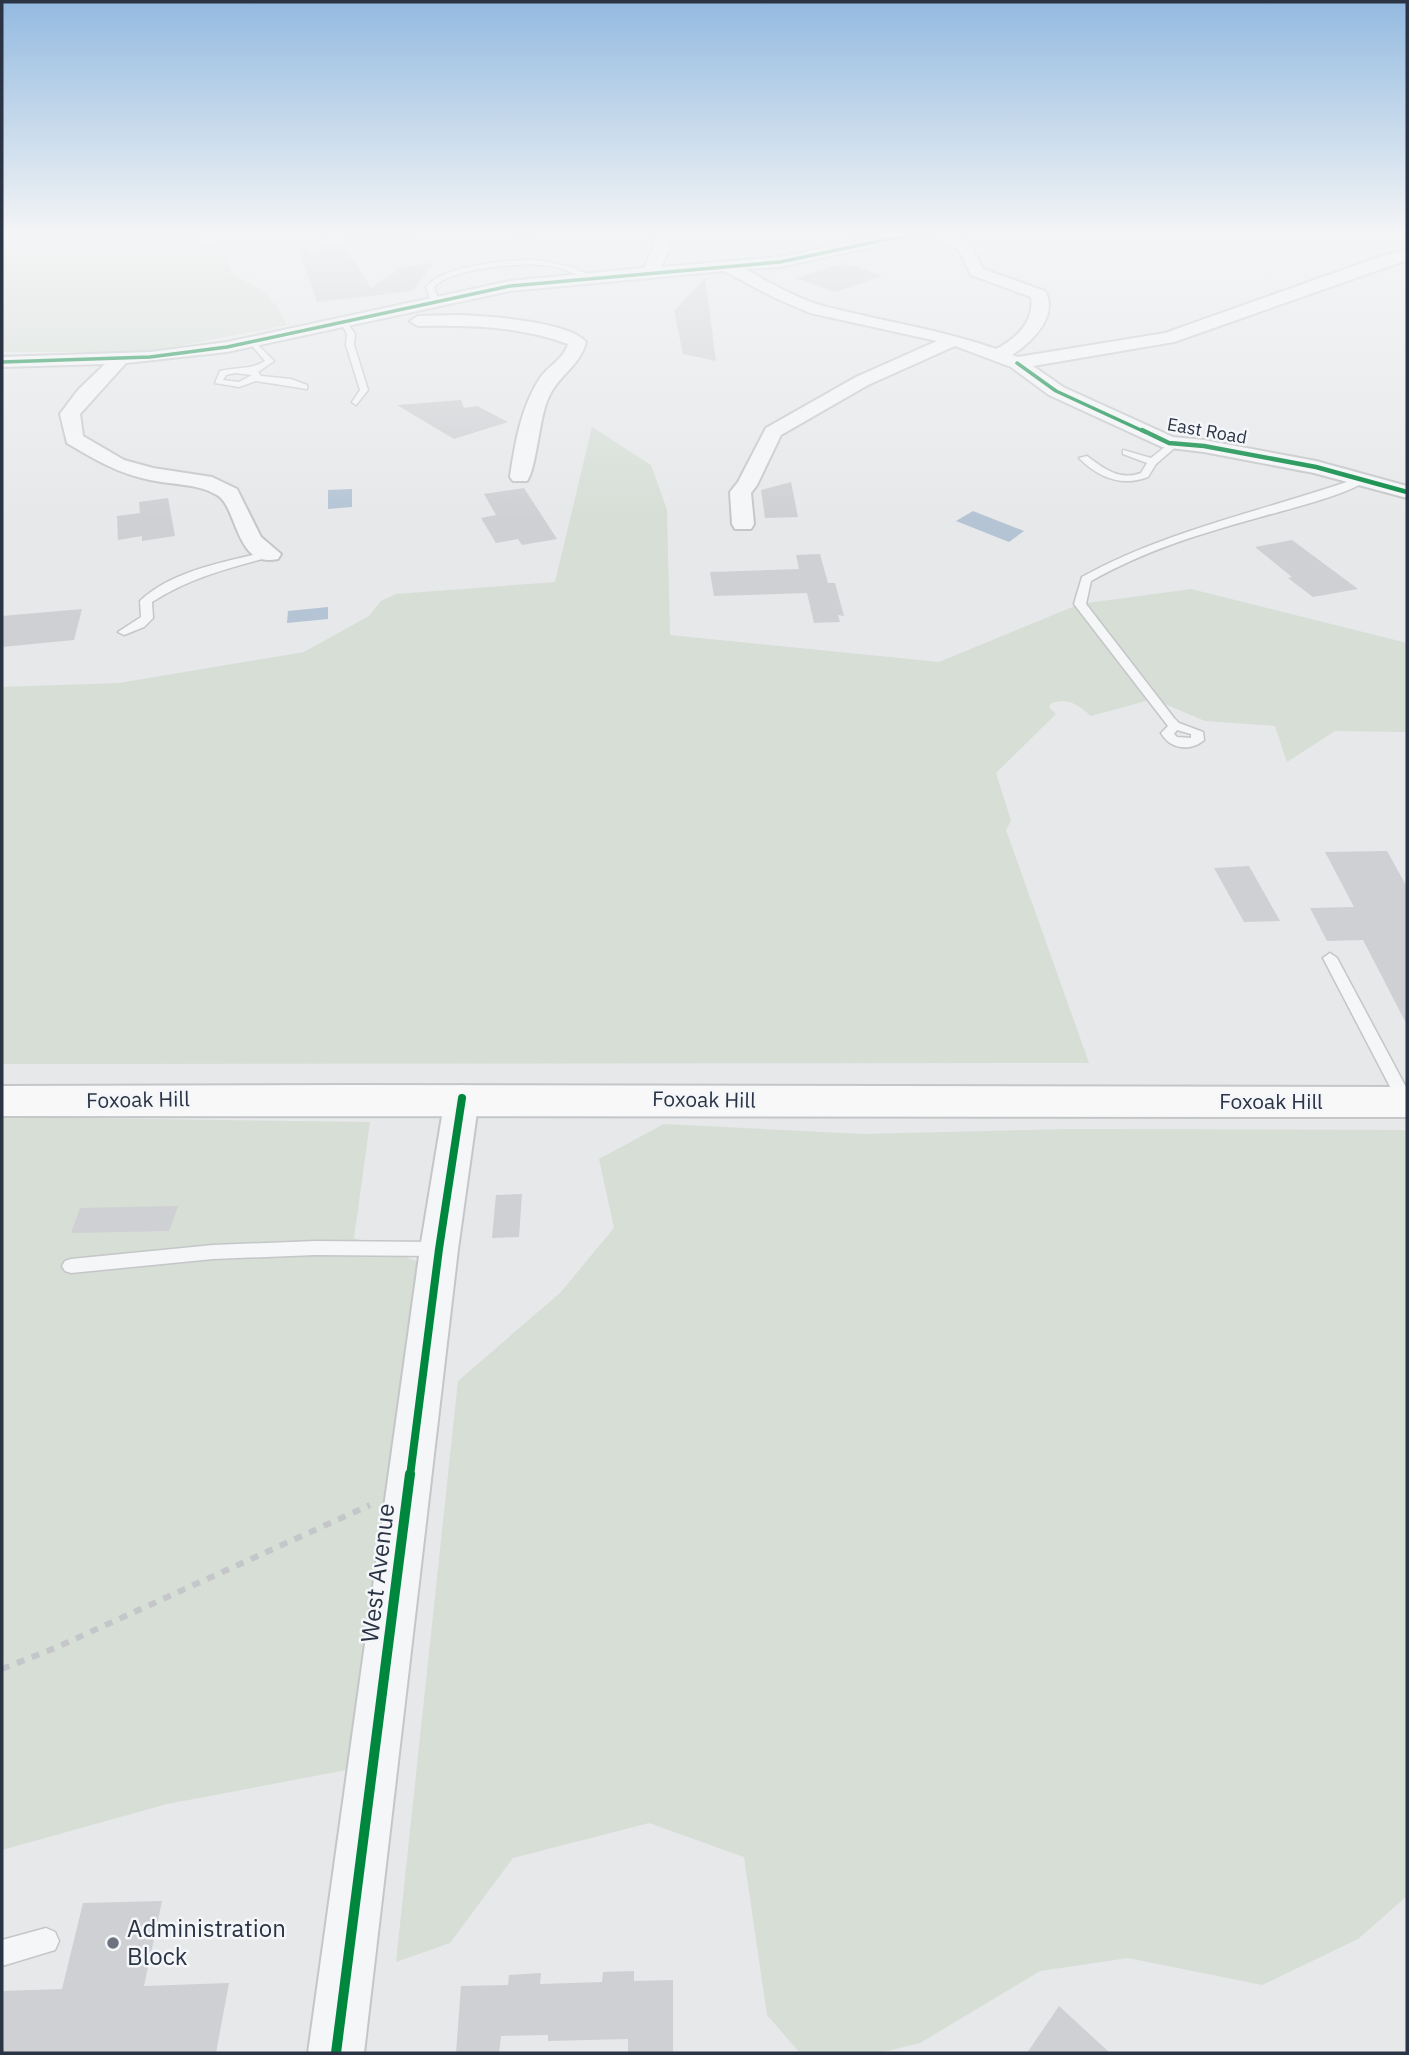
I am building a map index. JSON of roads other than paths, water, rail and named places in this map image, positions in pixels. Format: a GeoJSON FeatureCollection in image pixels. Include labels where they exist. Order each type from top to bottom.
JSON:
{"type":"FeatureCollection","features":[{"type":"Feature","properties":{"kind":"main road","name":"Foxoak Hill"},"geometry":{"type":"LineString","coordinates":[[2,1101],[462,1098],[1407,1102]]}},
{"type":"Feature","properties":{"kind":"street"},"geometry":{"type":"LineString","coordinates":[[2,362],[186,353],[309,328]]}},
{"type":"Feature","properties":{"kind":"street"},"geometry":{"type":"LineString","coordinates":[[520,477],[533,408],[550,377],[574,357],[577,342],[549,329],[539,328]]}},
{"type":"Feature","properties":{"kind":"street"},"geometry":{"type":"LineString","coordinates":[[900,328],[954,340],[1007,359],[1168,338],[1196,328]]}},
{"type":"Feature","properties":{"kind":"street"},"geometry":{"type":"LineString","coordinates":[[1007,359],[1030,328]]}},
{"type":"Feature","properties":{"kind":"street"},"geometry":{"type":"LineString","coordinates":[[743,524],[740,492],[747,485],[773,432],[862,381],[954,340]]}},
{"type":"Feature","properties":{"kind":"street"},"geometry":{"type":"LineString","coordinates":[[121,358],[85,394],[70,415],[74,439],[117,464],[151,474],[205,481],[230,493],[252,541],[270,554]]}},
{"type":"Feature","properties":{"kind":"street","name":"East Road"},"geometry":{"type":"LineString","coordinates":[[1007,359],[1056,391],[1133,428],[1174,444],[1259,456],[1364,479],[1407,492]]}},
{"type":"Feature","properties":{"kind":"street"},"geometry":{"type":"LineString","coordinates":[[2,375],[31,362]]}},
{"type":"Feature","properties":{"kind":"street","name":"West Avenue"},"geometry":{"type":"LineString","coordinates":[[336,2053],[439,1249],[462,1098]]}},
{"type":"Feature","properties":{"kind":"lane"},"geometry":{"type":"LineString","coordinates":[[348,328],[351,334],[350,345],[364,390],[356,402]]}},
{"type":"Feature","properties":{"kind":"lane"},"geometry":{"type":"LineString","coordinates":[[252,341],[270,361],[255,374],[304,387]]}},
{"type":"Feature","properties":{"kind":"lane"},"geometry":{"type":"LineString","coordinates":[[1084,458],[1104,475],[1130,480],[1145,475],[1152,462],[1174,444]]}},
{"type":"Feature","properties":{"kind":"lane"},"geometry":{"type":"LineString","coordinates":[[1126,452],[1152,462]]}},
{"type":"Feature","properties":{"kind":"lane"},"geometry":{"type":"LineString","coordinates":[[1175,726],[1080,604],[1086,579],[1114,562],[1175,537],[1305,500],[1364,479]]}},
{"type":"Feature","properties":{"kind":"lane"},"geometry":{"type":"LineString","coordinates":[[124,632],[147,618],[146,601],[163,588],[228,565],[270,554]]}},
{"type":"Feature","properties":{"kind":"lane"},"geometry":{"type":"LineString","coordinates":[[1330,958],[1407,1102]]}},
{"type":"Feature","properties":{"kind":"lane"},"geometry":{"type":"LineString","coordinates":[[71,1266],[213,1252],[316,1248],[439,1249]]}},
{"type":"Feature","properties":{"kind":"lane"},"geometry":{"type":"LineString","coordinates":[[2,1953],[46,1941]]}},
{"type":"Feature","properties":{"kind":"water"},"geometry":{"type":"Polygon","coordinates":[[[352,489],[352,507],[328,509],[328,490],[352,489]]]}},
{"type":"Feature","properties":{"kind":"water"},"geometry":{"type":"Polygon","coordinates":[[[973,511],[1024,531],[1009,542],[956,521],[973,511]]]}},
{"type":"Feature","properties":{"kind":"water"},"geometry":{"type":"Polygon","coordinates":[[[328,607],[328,619],[287,623],[288,611],[328,607]]]}},
{"type":"Feature","properties":{"kind":"place","name":"Administration Block"},"geometry":{"type":"Point","coordinates":[113,1943]}}]}
